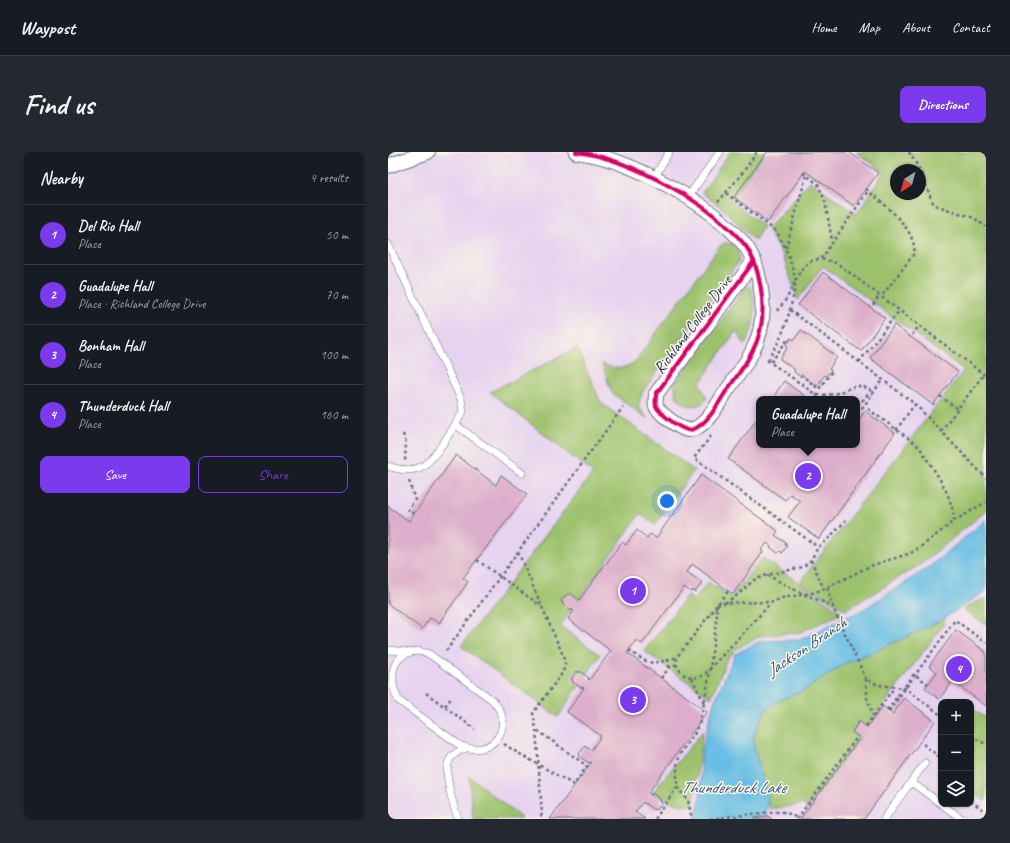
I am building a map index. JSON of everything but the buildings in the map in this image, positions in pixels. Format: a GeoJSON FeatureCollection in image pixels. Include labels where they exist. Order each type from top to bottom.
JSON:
{"type":"FeatureCollection","features":[{"type":"Feature","properties":{"kind":"street"},"geometry":{"type":"LineString","coordinates":[[388,166],[428,152]]}},
{"type":"Feature","properties":{"kind":"street","name":"Richland College Drive"},"geometry":{"type":"LineString","coordinates":[[581,152],[613,156],[688,197],[724,224],[740,239],[754,261],[763,294],[764,310],[757,342],[749,358],[715,408],[702,424],[696,428],[688,430],[661,413],[655,401],[656,394],[754,261]]}},
{"type":"Feature","properties":{"kind":"lane"},"geometry":{"type":"LineString","coordinates":[[654,178],[669,152]]}},
{"type":"Feature","properties":{"kind":"lane"},"geometry":{"type":"LineString","coordinates":[[688,197],[720,152]]}},
{"type":"Feature","properties":{"kind":"lane"},"geometry":{"type":"LineString","coordinates":[[388,244],[461,399],[463,412],[456,425],[433,457],[422,467],[407,470],[388,466]]}},
{"type":"Feature","properties":{"kind":"lane"},"geometry":{"type":"LineString","coordinates":[[456,425],[522,473]]}},
{"type":"Feature","properties":{"kind":"lane"},"geometry":{"type":"LineString","coordinates":[[388,650],[397,652],[419,651],[429,654],[497,705],[503,722],[502,730],[498,738],[491,745],[483,749],[474,750],[458,744],[398,700],[391,692],[388,684],[389,672],[400,656],[410,652]]}},
{"type":"Feature","properties":{"kind":"lane"},"geometry":{"type":"LineString","coordinates":[[458,819],[452,802],[448,777],[448,764],[454,754],[466,748]]}},
{"type":"Feature","properties":{"kind":"lane"},"geometry":{"type":"LineString","coordinates":[[884,818],[925,763]]}},
{"type":"Feature","properties":{"kind":"lane"},"geometry":{"type":"LineString","coordinates":[[911,782],[962,819]]}},
{"type":"Feature","properties":{"kind":"path"},"geometry":{"type":"LineString","coordinates":[[709,212],[726,193],[757,152]]}},
{"type":"Feature","properties":{"kind":"path"},"geometry":{"type":"LineString","coordinates":[[909,152],[920,170],[935,205],[974,218],[986,227]]}},
{"type":"Feature","properties":{"kind":"path"},"geometry":{"type":"LineString","coordinates":[[785,248],[805,174],[818,184],[825,201],[832,242]]}},
{"type":"Feature","properties":{"kind":"path"},"geometry":{"type":"LineString","coordinates":[[821,259],[867,190],[890,209],[899,218],[915,247],[914,254],[873,305]]}},
{"type":"Feature","properties":{"kind":"path"},"geometry":{"type":"LineString","coordinates":[[726,193],[776,231],[782,239],[795,279],[790,310],[781,338],[767,359],[817,395],[836,394],[854,386],[867,388],[873,392]]}},
{"type":"Feature","properties":{"kind":"path"},"geometry":{"type":"LineString","coordinates":[[761,325],[774,315],[781,306],[803,266],[811,261],[821,259],[829,260],[838,264],[985,375],[942,431]]}},
{"type":"Feature","properties":{"kind":"path"},"geometry":{"type":"LineString","coordinates":[[790,310],[915,404],[986,478]]}},
{"type":"Feature","properties":{"kind":"path"},"geometry":{"type":"LineString","coordinates":[[860,362],[899,311]]}},
{"type":"Feature","properties":{"kind":"path"},"geometry":{"type":"LineString","coordinates":[[912,335],[919,326]]}},
{"type":"Feature","properties":{"kind":"path"},"geometry":{"type":"LineString","coordinates":[[771,362],[788,340],[790,341]]}},
{"type":"Feature","properties":{"kind":"path"},"geometry":{"type":"LineString","coordinates":[[802,385],[806,379],[819,389],[831,373],[830,372]]}},
{"type":"Feature","properties":{"kind":"path"},"geometry":{"type":"LineString","coordinates":[[860,409],[883,379]]}},
{"type":"Feature","properties":{"kind":"path"},"geometry":{"type":"LineString","coordinates":[[862,401],[866,396],[873,392]]}},
{"type":"Feature","properties":{"kind":"path"},"geometry":{"type":"LineString","coordinates":[[940,396],[958,409]]}},
{"type":"Feature","properties":{"kind":"path"},"geometry":{"type":"LineString","coordinates":[[896,430],[915,404]]}},
{"type":"Feature","properties":{"kind":"path"},"geometry":{"type":"LineString","coordinates":[[446,650],[623,407]]}},
{"type":"Feature","properties":{"kind":"path"},"geometry":{"type":"LineString","coordinates":[[868,410],[920,448],[948,494],[952,504],[954,521]]}},
{"type":"Feature","properties":{"kind":"path"},"geometry":{"type":"LineString","coordinates":[[403,434],[406,443],[405,461]]}},
{"type":"Feature","properties":{"kind":"path"},"geometry":{"type":"LineString","coordinates":[[699,442],[703,446]]}},
{"type":"Feature","properties":{"kind":"path"},"geometry":{"type":"LineString","coordinates":[[694,458],[818,547]]}},
{"type":"Feature","properties":{"kind":"path"},"geometry":{"type":"LineString","coordinates":[[409,481],[415,500],[408,510],[414,514]]}},
{"type":"Feature","properties":{"kind":"path"},"geometry":{"type":"LineString","coordinates":[[716,605],[725,603],[772,602],[782,598],[825,588],[870,566],[911,553],[954,521],[986,502]]}},
{"type":"Feature","properties":{"kind":"path"},"geometry":{"type":"LineString","coordinates":[[725,603],[736,596],[754,580],[767,575],[802,567],[811,560],[818,547],[826,541],[846,520]]}},
{"type":"Feature","properties":{"kind":"path"},"geometry":{"type":"LineString","coordinates":[[518,552],[565,664],[563,672],[533,713],[536,729],[542,814],[539,819]]}},
{"type":"Feature","properties":{"kind":"path"},"geometry":{"type":"LineString","coordinates":[[477,560],[542,607]]}},
{"type":"Feature","properties":{"kind":"path"},"geometry":{"type":"LineString","coordinates":[[811,560],[866,679],[867,698],[873,716]]}},
{"type":"Feature","properties":{"kind":"path"},"geometry":{"type":"LineString","coordinates":[[767,575],[803,594],[833,606]]}},
{"type":"Feature","properties":{"kind":"path"},"geometry":{"type":"LineString","coordinates":[[728,591],[677,657],[676,664],[683,674],[692,678],[704,675],[709,671],[772,602]]}},
{"type":"Feature","properties":{"kind":"path"},"geometry":{"type":"LineString","coordinates":[[655,819],[677,787],[677,765],[680,754],[697,729],[704,704],[717,615],[716,605]]}},
{"type":"Feature","properties":{"kind":"path"},"geometry":{"type":"LineString","coordinates":[[928,684],[914,674],[888,710],[905,688],[955,620],[986,642]]}},
{"type":"Feature","properties":{"kind":"path"},"geometry":{"type":"LineString","coordinates":[[629,650],[644,661],[655,664],[677,657]]}},
{"type":"Feature","properties":{"kind":"path"},"geometry":{"type":"LineString","coordinates":[[668,660],[669,668]]}},
{"type":"Feature","properties":{"kind":"path"},"geometry":{"type":"LineString","coordinates":[[662,678],[669,668],[676,664]]}},
{"type":"Feature","properties":{"kind":"path"},"geometry":{"type":"LineString","coordinates":[[692,678],[704,704]]}},
{"type":"Feature","properties":{"kind":"path"},"geometry":{"type":"LineString","coordinates":[[866,679],[878,685],[894,688],[905,688],[938,712]]}},
{"type":"Feature","properties":{"kind":"path"},"geometry":{"type":"LineString","coordinates":[[866,726],[894,688]]}},
{"type":"Feature","properties":{"kind":"path"},"geometry":{"type":"LineString","coordinates":[[426,693],[475,729]]}},
{"type":"Feature","properties":{"kind":"path"},"geometry":{"type":"LineString","coordinates":[[445,706],[452,697]]}},
{"type":"Feature","properties":{"kind":"path"},"geometry":{"type":"LineString","coordinates":[[498,738],[513,750],[574,785],[587,766],[536,729]]}},
{"type":"Feature","properties":{"kind":"path"},"geometry":{"type":"LineString","coordinates":[[710,819],[770,812],[785,812],[797,819],[858,736]]}},
{"type":"Feature","properties":{"kind":"path"},"geometry":{"type":"LineString","coordinates":[[974,738],[986,744]]}},
{"type":"Feature","properties":{"kind":"path"},"geometry":{"type":"LineString","coordinates":[[923,744],[938,756]]}},
{"type":"Feature","properties":{"kind":"path"},"geometry":{"type":"LineString","coordinates":[[677,787],[688,800],[692,819]]}},
{"type":"Feature","properties":{"kind":"path"},"geometry":{"type":"LineString","coordinates":[[974,803],[986,812]]}},
{"type":"Feature","properties":{"kind":"shaded area"},"geometry":{"type":"Polygon","coordinates":[[[388,152],[986,152],[986,819],[388,819],[388,152]]]}},
{"type":"Feature","properties":{"kind":"green space"},"geometry":{"type":"Polygon","coordinates":[[[730,152],[765,152],[730,201],[763,226],[755,241],[723,209],[702,193],[730,152]]]}},
{"type":"Feature","properties":{"kind":"green space"},"geometry":{"type":"Polygon","coordinates":[[[856,152],[986,152],[986,511],[921,564],[846,610],[800,582],[964,370],[823,266],[798,300],[783,257],[767,229],[810,181],[857,214],[884,172],[856,152]]]}},
{"type":"Feature","properties":{"kind":"green space"},"geometry":{"type":"Polygon","coordinates":[[[724,243],[732,244],[736,248],[739,254],[739,261],[643,391],[638,406],[648,419],[612,393],[602,364],[622,368],[635,362],[719,247],[724,243]]]}},
{"type":"Feature","properties":{"kind":"green space"},"geometry":{"type":"Polygon","coordinates":[[[746,286],[750,287],[755,309],[753,324],[745,345],[736,331],[700,383],[707,399],[700,404],[692,406],[684,404],[677,397],[675,392],[675,384],[746,286]]]}},
{"type":"Feature","properties":{"kind":"green space"},"geometry":{"type":"Polygon","coordinates":[[[577,348],[601,403],[694,470],[655,525],[640,514],[560,626],[600,655],[558,717],[461,646],[593,473],[490,392],[577,348]]]}},
{"type":"Feature","properties":{"kind":"green space"},"geometry":{"type":"Polygon","coordinates":[[[763,558],[843,613],[800,632],[760,636],[738,648],[727,659],[711,698],[644,651],[687,596],[694,600],[708,582],[731,597],[763,558]]]}},
{"type":"Feature","properties":{"kind":"green space"},"geometry":{"type":"Polygon","coordinates":[[[986,598],[986,625],[963,609],[986,598]]]}},
{"type":"Feature","properties":{"kind":"green space"},"geometry":{"type":"Polygon","coordinates":[[[945,617],[944,624],[867,727],[859,722],[852,731],[860,738],[806,810],[805,804],[770,809],[754,747],[754,735],[765,711],[776,702],[807,689],[844,664],[875,651],[945,617]]]}},
{"type":"Feature","properties":{"kind":"green space"},"geometry":{"type":"Polygon","coordinates":[[[974,710],[986,718],[986,801],[974,793],[974,710]]]}},
{"type":"Feature","properties":{"kind":"green space"},"geometry":{"type":"Polygon","coordinates":[[[703,731],[693,805],[677,804],[652,793],[703,731]]]}},
{"type":"Feature","properties":{"kind":"green space"},"geometry":{"type":"Polygon","coordinates":[[[469,776],[521,818],[473,819],[469,776]]]}},
{"type":"Feature","properties":{"kind":"water","name":"Thunderduck Lake"},"geometry":{"type":"Polygon","coordinates":[[[986,520],[986,591],[938,622],[844,664],[807,689],[776,702],[765,711],[754,735],[754,747],[768,798],[766,819],[696,819],[700,797],[702,750],[713,705],[735,654],[761,641],[799,640],[864,609],[928,568],[986,520]]]}},
{"type":"Feature","properties":{"kind":"cycle path"},"geometry":{"type":"LineString","coordinates":[[576,152],[597,156],[620,163],[668,185],[691,199],[730,229],[745,245],[754,261]]}},
{"type":"Feature","properties":{"kind":"cycle path"},"geometry":{"type":"LineString","coordinates":[[754,261],[760,284],[763,307],[757,341],[746,362],[709,417],[696,428],[689,430],[684,429],[661,413],[656,406],[656,394],[754,261]]}},
{"type":"Feature","properties":{"kind":"place","name":"Guadalupe Hall"},"geometry":{"type":"Point","coordinates":[808,476]}},
{"type":"Feature","properties":{"kind":"place","name":"Del Rio Hall"},"geometry":{"type":"Point","coordinates":[633,591]}},
{"type":"Feature","properties":{"kind":"place","name":"Thunderduck Hall"},"geometry":{"type":"Point","coordinates":[959,669]}},
{"type":"Feature","properties":{"kind":"place","name":"Bonham Hall"},"geometry":{"type":"Point","coordinates":[633,700]}},
{"type":"Feature","properties":{"kind":"water label","name":"Jackson Branch"},"geometry":{"type":"Point","coordinates":[806,646]}}]}
